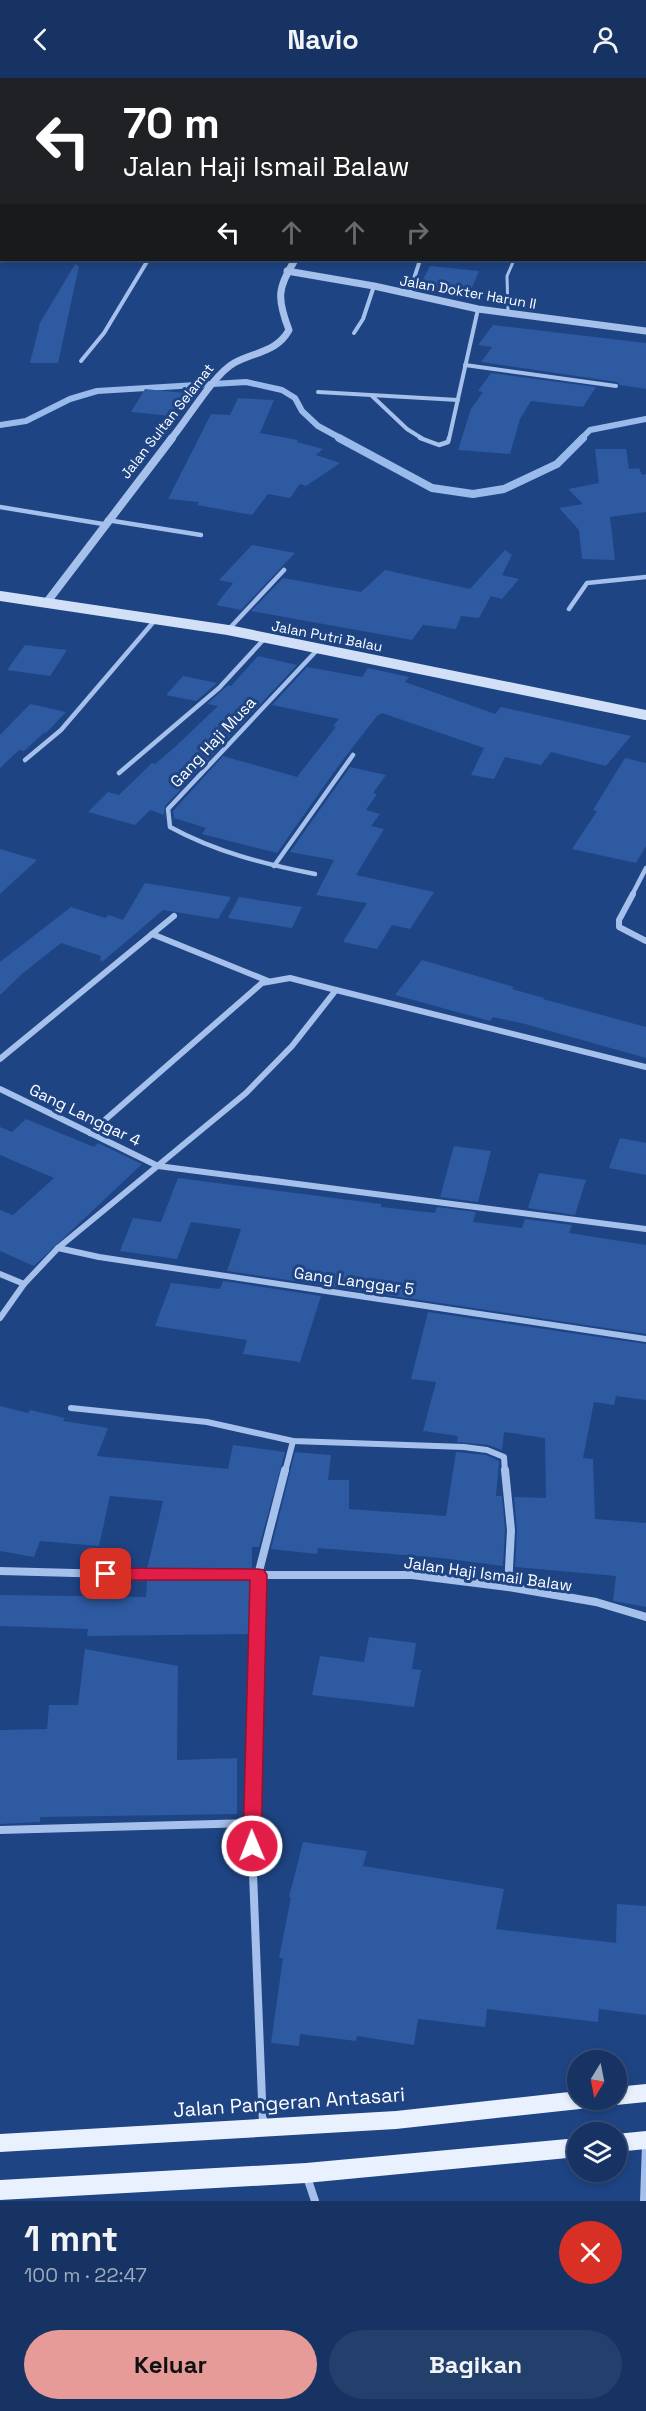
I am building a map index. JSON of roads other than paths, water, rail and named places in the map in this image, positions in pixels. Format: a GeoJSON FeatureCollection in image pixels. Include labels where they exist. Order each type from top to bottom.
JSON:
{"type":"FeatureCollection","features":[{"type":"Feature","properties":{"kind":"main road","name":"Jalan Putri Balau"},"geometry":{"type":"LineString","coordinates":[[0,596],[228,630],[645,714]]}},
{"type":"Feature","properties":{"kind":"main road"},"geometry":{"type":"LineString","coordinates":[[627,2095],[646,2093]]}},
{"type":"Feature","properties":{"kind":"main road","name":"Jalan Pangeran Antasari"},"geometry":{"type":"LineString","coordinates":[[0,2143],[396,2120],[567,2101]]}},
{"type":"Feature","properties":{"kind":"main road"},"geometry":{"type":"LineString","coordinates":[[627,2142],[646,2140]]}},
{"type":"Feature","properties":{"kind":"main road"},"geometry":{"type":"LineString","coordinates":[[0,2190],[306,2173],[567,2148]]}},
{"type":"Feature","properties":{"kind":"street"},"geometry":{"type":"LineString","coordinates":[[81,361],[104,333],[147,261]]}},
{"type":"Feature","properties":{"kind":"street"},"geometry":{"type":"LineString","coordinates":[[287,271],[293,261]]}},
{"type":"Feature","properties":{"kind":"street"},"geometry":{"type":"LineString","coordinates":[[409,294],[420,261]]}},
{"type":"Feature","properties":{"kind":"street","name":"Jalan Dokter Harun II"},"geometry":{"type":"LineString","coordinates":[[287,271],[374,286],[478,309],[646,331]]}},
{"type":"Feature","properties":{"kind":"street","name":"Jalan Sultan Selamat"},"geometry":{"type":"LineString","coordinates":[[47,602],[104,522],[207,396],[226,369],[272,347],[287,336],[289,330],[277,301],[287,271]]}},
{"type":"Feature","properties":{"kind":"street"},"geometry":{"type":"LineString","coordinates":[[354,333],[363,319],[374,286]]}},
{"type":"Feature","properties":{"kind":"street"},"geometry":{"type":"LineString","coordinates":[[371,395],[420,438],[435,444],[448,442],[478,309]]}},
{"type":"Feature","properties":{"kind":"street"},"geometry":{"type":"LineString","coordinates":[[465,366],[616,386]]}},
{"type":"Feature","properties":{"kind":"street"},"geometry":{"type":"LineString","coordinates":[[318,392],[458,400]]}},
{"type":"Feature","properties":{"kind":"street"},"geometry":{"type":"LineString","coordinates":[[0,507],[201,535]]}},
{"type":"Feature","properties":{"kind":"street"},"geometry":{"type":"LineString","coordinates":[[228,630],[284,570]]}},
{"type":"Feature","properties":{"kind":"street"},"geometry":{"type":"LineString","coordinates":[[569,609],[587,583],[646,578]]}},
{"type":"Feature","properties":{"kind":"street"},"geometry":{"type":"LineString","coordinates":[[25,760],[62,730],[157,618]]}},
{"type":"Feature","properties":{"kind":"street"},"geometry":{"type":"LineString","coordinates":[[119,773],[219,688],[266,638]]}},
{"type":"Feature","properties":{"kind":"street","name":"Gang Haji Musa"},"geometry":{"type":"LineString","coordinates":[[315,874],[248,860],[181,834],[170,827],[168,809],[320,648]]}},
{"type":"Feature","properties":{"kind":"street"},"geometry":{"type":"LineString","coordinates":[[274,866],[353,755]]}},
{"type":"Feature","properties":{"kind":"street"},"geometry":{"type":"LineString","coordinates":[[646,867],[619,920],[619,927],[646,941]]}},
{"type":"Feature","properties":{"kind":"street"},"geometry":{"type":"LineString","coordinates":[[0,1059],[174,916]]}},
{"type":"Feature","properties":{"kind":"street"},"geometry":{"type":"LineString","coordinates":[[152,934],[268,981]]}},
{"type":"Feature","properties":{"kind":"street"},"geometry":{"type":"LineString","coordinates":[[90,1133],[141,1086],[268,981],[284,977],[303,979],[336,990],[646,1067]]}},
{"type":"Feature","properties":{"kind":"street"},"geometry":{"type":"LineString","coordinates":[[0,1318],[24,1284],[58,1248],[246,1093],[292,1046],[336,990]]}},
{"type":"Feature","properties":{"kind":"street","name":"Gang Langgar 4"},"geometry":{"type":"LineString","coordinates":[[0,1089],[158,1166],[646,1229]]}},
{"type":"Feature","properties":{"kind":"street","name":"Gang Langgar 5"},"geometry":{"type":"LineString","coordinates":[[58,1248],[99,1257],[646,1338]]}},
{"type":"Feature","properties":{"kind":"street"},"geometry":{"type":"LineString","coordinates":[[0,1274],[24,1284]]}},
{"type":"Feature","properties":{"kind":"street"},"geometry":{"type":"LineString","coordinates":[[71,1408],[207,1422],[293,1441],[464,1447],[487,1450],[504,1456],[511,1530],[508,1587]]}},
{"type":"Feature","properties":{"kind":"street"},"geometry":{"type":"LineString","coordinates":[[263,2129],[251,1823],[258,1575],[293,1441]]}},
{"type":"Feature","properties":{"kind":"street","name":"Jalan Haji Ismail Balaw"},"geometry":{"type":"LineString","coordinates":[[0,1571],[148,1575],[412,1575],[508,1587],[596,1602],[646,1617]]}},
{"type":"Feature","properties":{"kind":"street"},"geometry":{"type":"LineString","coordinates":[[0,1830],[251,1823]]}},
{"type":"Feature","properties":{"kind":"street"},"geometry":{"type":"LineString","coordinates":[[644,2201],[646,2145]]}},
{"type":"Feature","properties":{"kind":"street"},"geometry":{"type":"LineString","coordinates":[[306,2173],[315,2201]]}},
{"type":"Feature","properties":{"kind":"lane"},"geometry":{"type":"LineString","coordinates":[[508,313],[507,276],[514,261]]}},
{"type":"Feature","properties":{"kind":"waterway"},"geometry":{"type":"LineString","coordinates":[[0,425],[26,421],[70,399],[97,391],[246,382],[282,390],[295,398],[302,411],[318,426],[342,439]]}},
{"type":"Feature","properties":{"kind":"waterway"},"geometry":{"type":"LineString","coordinates":[[581,439],[590,430],[646,419]]}},
{"type":"Feature","properties":{"kind":"waterway"},"geometry":{"type":"LineString","coordinates":[[339,438],[432,488],[473,494],[504,489],[557,464],[583,438]]}}]}
